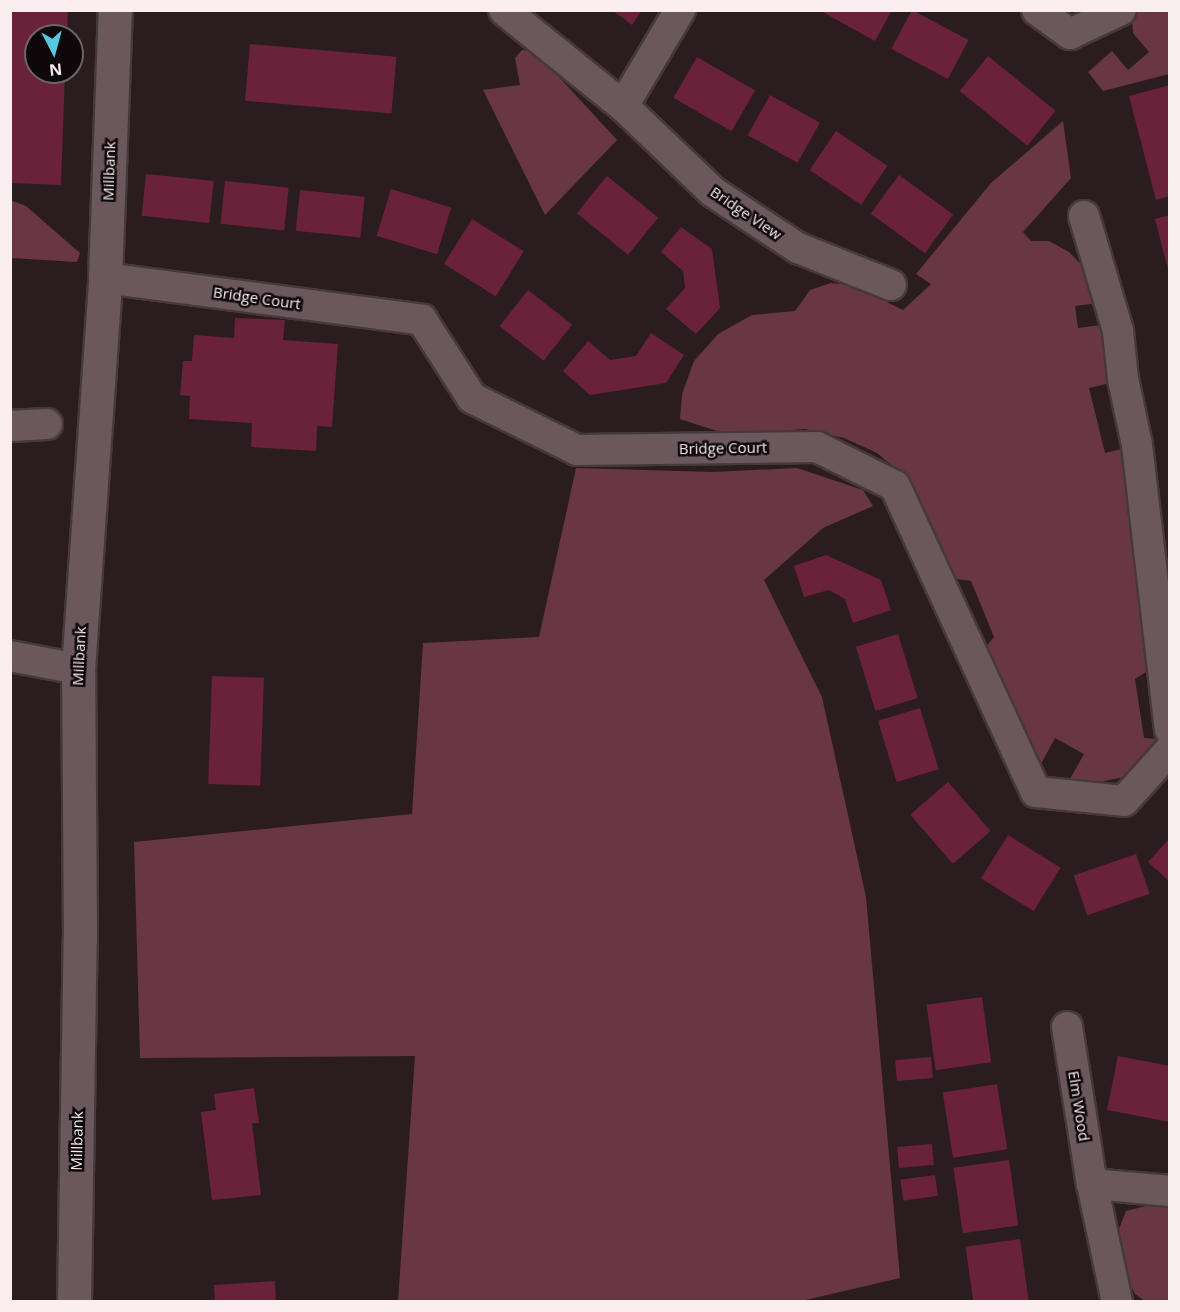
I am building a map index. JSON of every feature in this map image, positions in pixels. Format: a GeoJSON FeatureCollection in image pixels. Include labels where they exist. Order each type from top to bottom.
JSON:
{"type":"FeatureCollection","features":[{"type":"Feature","properties":{"kind":"street","name":"Millbank"},"geometry":{"type":"LineString","coordinates":[[74,1302],[81,939],[78,669],[105,278],[115,10]]}},
{"type":"Feature","properties":{"kind":"street","name":"Bridge View"},"geometry":{"type":"LineString","coordinates":[[504,10],[623,106],[713,192],[798,248],[891,285]]}},
{"type":"Feature","properties":{"kind":"street"},"geometry":{"type":"LineString","coordinates":[[623,106],[680,10]]}},
{"type":"Feature","properties":{"kind":"street"},"geometry":{"type":"LineString","coordinates":[[1037,10],[1070,34],[1121,10]]}},
{"type":"Feature","properties":{"kind":"street"},"geometry":{"type":"LineString","coordinates":[[1084,216],[1118,331],[1123,379],[1137,445],[1170,730]]}},
{"type":"Feature","properties":{"kind":"street","name":"Bridge Court"},"geometry":{"type":"LineString","coordinates":[[105,278],[422,320],[472,398],[577,450],[817,447],[895,486],[1036,792],[1124,801],[1170,750]]}},
{"type":"Feature","properties":{"kind":"street"},"geometry":{"type":"LineString","coordinates":[[10,426],[47,424]]}},
{"type":"Feature","properties":{"kind":"street"},"geometry":{"type":"LineString","coordinates":[[10,656],[78,669]]}},
{"type":"Feature","properties":{"kind":"street","name":"Elm Wood"},"geometry":{"type":"LineString","coordinates":[[1067,1028],[1092,1184],[1117,1302]]}},
{"type":"Feature","properties":{"kind":"street"},"geometry":{"type":"LineString","coordinates":[[1092,1184],[1170,1191]]}},
{"type":"Feature","properties":{"kind":"shaded area"},"geometry":{"type":"Polygon","coordinates":[[[1127,11],[1169,11],[1169,74],[1103,91],[1088,72],[1112,51],[1128,70],[1149,52],[1133,33],[1132,18],[1127,11]]]}},
{"type":"Feature","properties":{"kind":"shaded area"},"geometry":{"type":"Polygon","coordinates":[[[522,50],[536,52],[617,140],[545,215],[483,90],[520,85],[515,58],[522,50]]]}},
{"type":"Feature","properties":{"kind":"shaded area"},"geometry":{"type":"Polygon","coordinates":[[[1063,121],[1071,178],[1023,232],[1031,241],[1049,241],[1069,252],[1095,279],[1098,303],[1075,306],[1078,328],[1101,325],[1110,383],[1089,388],[1105,453],[1125,448],[1137,576],[1151,669],[1135,679],[1144,738],[1158,739],[1153,752],[1124,777],[1084,785],[1070,779],[1084,754],[1055,738],[1041,764],[1033,756],[985,648],[994,637],[971,581],[957,579],[907,478],[877,453],[844,438],[805,429],[757,433],[717,431],[680,419],[682,394],[694,361],[718,334],[752,315],[795,311],[810,290],[831,283],[852,285],[903,310],[931,284],[916,274],[991,183],[1063,121]]]}},
{"type":"Feature","properties":{"kind":"shaded area"},"geometry":{"type":"Polygon","coordinates":[[[10,200],[26,206],[80,253],[77,262],[11,258],[10,200]]]}},
{"type":"Feature","properties":{"kind":"shaded area"},"geometry":{"type":"Polygon","coordinates":[[[576,468],[713,472],[797,468],[863,490],[873,506],[823,528],[764,580],[822,697],[866,897],[900,1278],[797,1302],[398,1301],[415,1056],[140,1058],[134,842],[412,814],[423,643],[539,637],[576,468]]]}},
{"type":"Feature","properties":{"kind":"shaded area"},"geometry":{"type":"Polygon","coordinates":[[[1150,1205],[1169,1208],[1169,1301],[1145,1301],[1135,1294],[1121,1267],[1117,1234],[1126,1211],[1150,1205]]]}},
{"type":"Feature","properties":{"kind":"building"},"geometry":{"type":"Polygon","coordinates":[[[10,10],[68,10],[67,24],[24,24],[24,84],[65,84],[61,185],[10,183],[10,10]]]}},
{"type":"Feature","properties":{"kind":"building"},"geometry":{"type":"Polygon","coordinates":[[[612,10],[642,10],[632,25],[612,10]]]}},
{"type":"Feature","properties":{"kind":"building"},"geometry":{"type":"Polygon","coordinates":[[[819,10],[892,10],[875,41],[819,10]]]}},
{"type":"Feature","properties":{"kind":"building"},"geometry":{"type":"Polygon","coordinates":[[[912,10],[969,40],[948,79],[891,49],[912,10]]]}},
{"type":"Feature","properties":{"kind":"building"},"geometry":{"type":"Polygon","coordinates":[[[250,44],[396,57],[391,114],[245,101],[250,44]]]}},
{"type":"Feature","properties":{"kind":"building"},"geometry":{"type":"Polygon","coordinates":[[[988,56],[1056,111],[1027,146],[960,91],[988,56]]]}},
{"type":"Feature","properties":{"kind":"building"},"geometry":{"type":"Polygon","coordinates":[[[697,57],[755,90],[732,131],[674,98],[697,57]]]}},
{"type":"Feature","properties":{"kind":"building"},"geometry":{"type":"Polygon","coordinates":[[[1170,85],[1170,196],[1156,200],[1129,96],[1170,85]]]}},
{"type":"Feature","properties":{"kind":"building"},"geometry":{"type":"Polygon","coordinates":[[[770,95],[820,123],[798,163],[748,135],[770,95]]]}},
{"type":"Feature","properties":{"kind":"building"},"geometry":{"type":"Polygon","coordinates":[[[836,131],[887,166],[861,205],[810,170],[836,131]]]}},
{"type":"Feature","properties":{"kind":"building"},"geometry":{"type":"Polygon","coordinates":[[[146,174],[214,181],[209,223],[142,216],[146,174]]]}},
{"type":"Feature","properties":{"kind":"building"},"geometry":{"type":"Polygon","coordinates":[[[899,175],[953,214],[925,253],[871,214],[899,175]]]}},
{"type":"Feature","properties":{"kind":"building"},"geometry":{"type":"Polygon","coordinates":[[[607,176],[658,218],[628,255],[577,213],[607,176]]]}},
{"type":"Feature","properties":{"kind":"building"},"geometry":{"type":"Polygon","coordinates":[[[225,181],[289,188],[284,230],[221,224],[225,181]]]}},
{"type":"Feature","properties":{"kind":"building"},"geometry":{"type":"Polygon","coordinates":[[[391,189],[451,207],[437,254],[377,236],[391,189]]]}},
{"type":"Feature","properties":{"kind":"building"},"geometry":{"type":"Polygon","coordinates":[[[300,190],[365,197],[360,238],[296,231],[300,190]]]}},
{"type":"Feature","properties":{"kind":"building"},"geometry":{"type":"Polygon","coordinates":[[[1170,215],[1170,273],[1169,273],[1155,219],[1170,215]]]}},
{"type":"Feature","properties":{"kind":"building"},"geometry":{"type":"Polygon","coordinates":[[[472,219],[524,251],[496,296],[444,264],[472,219]]]}},
{"type":"Feature","properties":{"kind":"building"},"geometry":{"type":"Polygon","coordinates":[[[681,227],[712,249],[720,308],[696,334],[666,309],[685,288],[683,271],[661,252],[681,227]]]}},
{"type":"Feature","properties":{"kind":"building"},"geometry":{"type":"Polygon","coordinates":[[[528,290],[572,324],[544,361],[500,326],[528,290]]]}},
{"type":"Feature","properties":{"kind":"building"},"geometry":{"type":"Polygon","coordinates":[[[235,318],[285,320],[283,340],[338,344],[332,427],[317,426],[316,451],[251,447],[252,423],[189,419],[190,396],[180,395],[183,361],[192,361],[194,335],[234,338],[235,318]]]}},
{"type":"Feature","properties":{"kind":"building"},"geometry":{"type":"Polygon","coordinates":[[[651,333],[684,355],[666,383],[590,395],[563,371],[588,341],[610,360],[636,356],[651,333]]]}},
{"type":"Feature","properties":{"kind":"building"},"geometry":{"type":"Polygon","coordinates":[[[826,555],[881,580],[891,610],[853,623],[845,599],[829,590],[804,597],[794,566],[826,555]]]}},
{"type":"Feature","properties":{"kind":"building"},"geometry":{"type":"Polygon","coordinates":[[[898,634],[918,698],[876,711],[856,647],[898,634]]]}},
{"type":"Feature","properties":{"kind":"building"},"geometry":{"type":"Polygon","coordinates":[[[212,676],[264,678],[260,786],[208,784],[212,676]]]}},
{"type":"Feature","properties":{"kind":"building"},"geometry":{"type":"Polygon","coordinates":[[[920,708],[939,769],[897,782],[878,721],[920,708]]]}},
{"type":"Feature","properties":{"kind":"building"},"geometry":{"type":"Polygon","coordinates":[[[948,782],[991,831],[953,864],[910,815],[948,782]]]}},
{"type":"Feature","properties":{"kind":"building"},"geometry":{"type":"Polygon","coordinates":[[[1008,835],[1061,868],[1034,911],[981,878],[1008,835]]]}},
{"type":"Feature","properties":{"kind":"building"},"geometry":{"type":"Polygon","coordinates":[[[1170,838],[1170,882],[1148,862],[1170,838]]]}},
{"type":"Feature","properties":{"kind":"building"},"geometry":{"type":"Polygon","coordinates":[[[1136,854],[1150,894],[1087,915],[1074,875],[1136,854]]]}},
{"type":"Feature","properties":{"kind":"building"},"geometry":{"type":"Polygon","coordinates":[[[982,997],[991,1062],[936,1070],[927,1005],[982,997]]]}},
{"type":"Feature","properties":{"kind":"building"},"geometry":{"type":"Polygon","coordinates":[[[1118,1056],[1170,1066],[1170,1122],[1107,1110],[1118,1056]]]}},
{"type":"Feature","properties":{"kind":"building"},"geometry":{"type":"Polygon","coordinates":[[[931,1057],[933,1078],[897,1081],[895,1060],[931,1057]]]}},
{"type":"Feature","properties":{"kind":"building"},"geometry":{"type":"Polygon","coordinates":[[[997,1084],[1007,1149],[953,1158],[943,1093],[997,1084]]]}},
{"type":"Feature","properties":{"kind":"building"},"geometry":{"type":"Polygon","coordinates":[[[254,1088],[259,1123],[252,1123],[261,1195],[212,1200],[201,1112],[216,1110],[214,1094],[254,1088]]]}},
{"type":"Feature","properties":{"kind":"building"},"geometry":{"type":"Polygon","coordinates":[[[932,1144],[934,1165],[899,1168],[897,1147],[932,1144]]]}},
{"type":"Feature","properties":{"kind":"building"},"geometry":{"type":"Polygon","coordinates":[[[1009,1160],[1018,1225],[963,1233],[954,1168],[1009,1160]]]}},
{"type":"Feature","properties":{"kind":"building"},"geometry":{"type":"Polygon","coordinates":[[[935,1175],[938,1196],[903,1201],[900,1180],[935,1175]]]}},
{"type":"Feature","properties":{"kind":"building"},"geometry":{"type":"Polygon","coordinates":[[[1020,1239],[1029,1302],[973,1302],[966,1247],[1020,1239]]]}},
{"type":"Feature","properties":{"kind":"building"},"geometry":{"type":"Polygon","coordinates":[[[275,1281],[276,1302],[215,1302],[214,1285],[275,1281]]]}}]}
